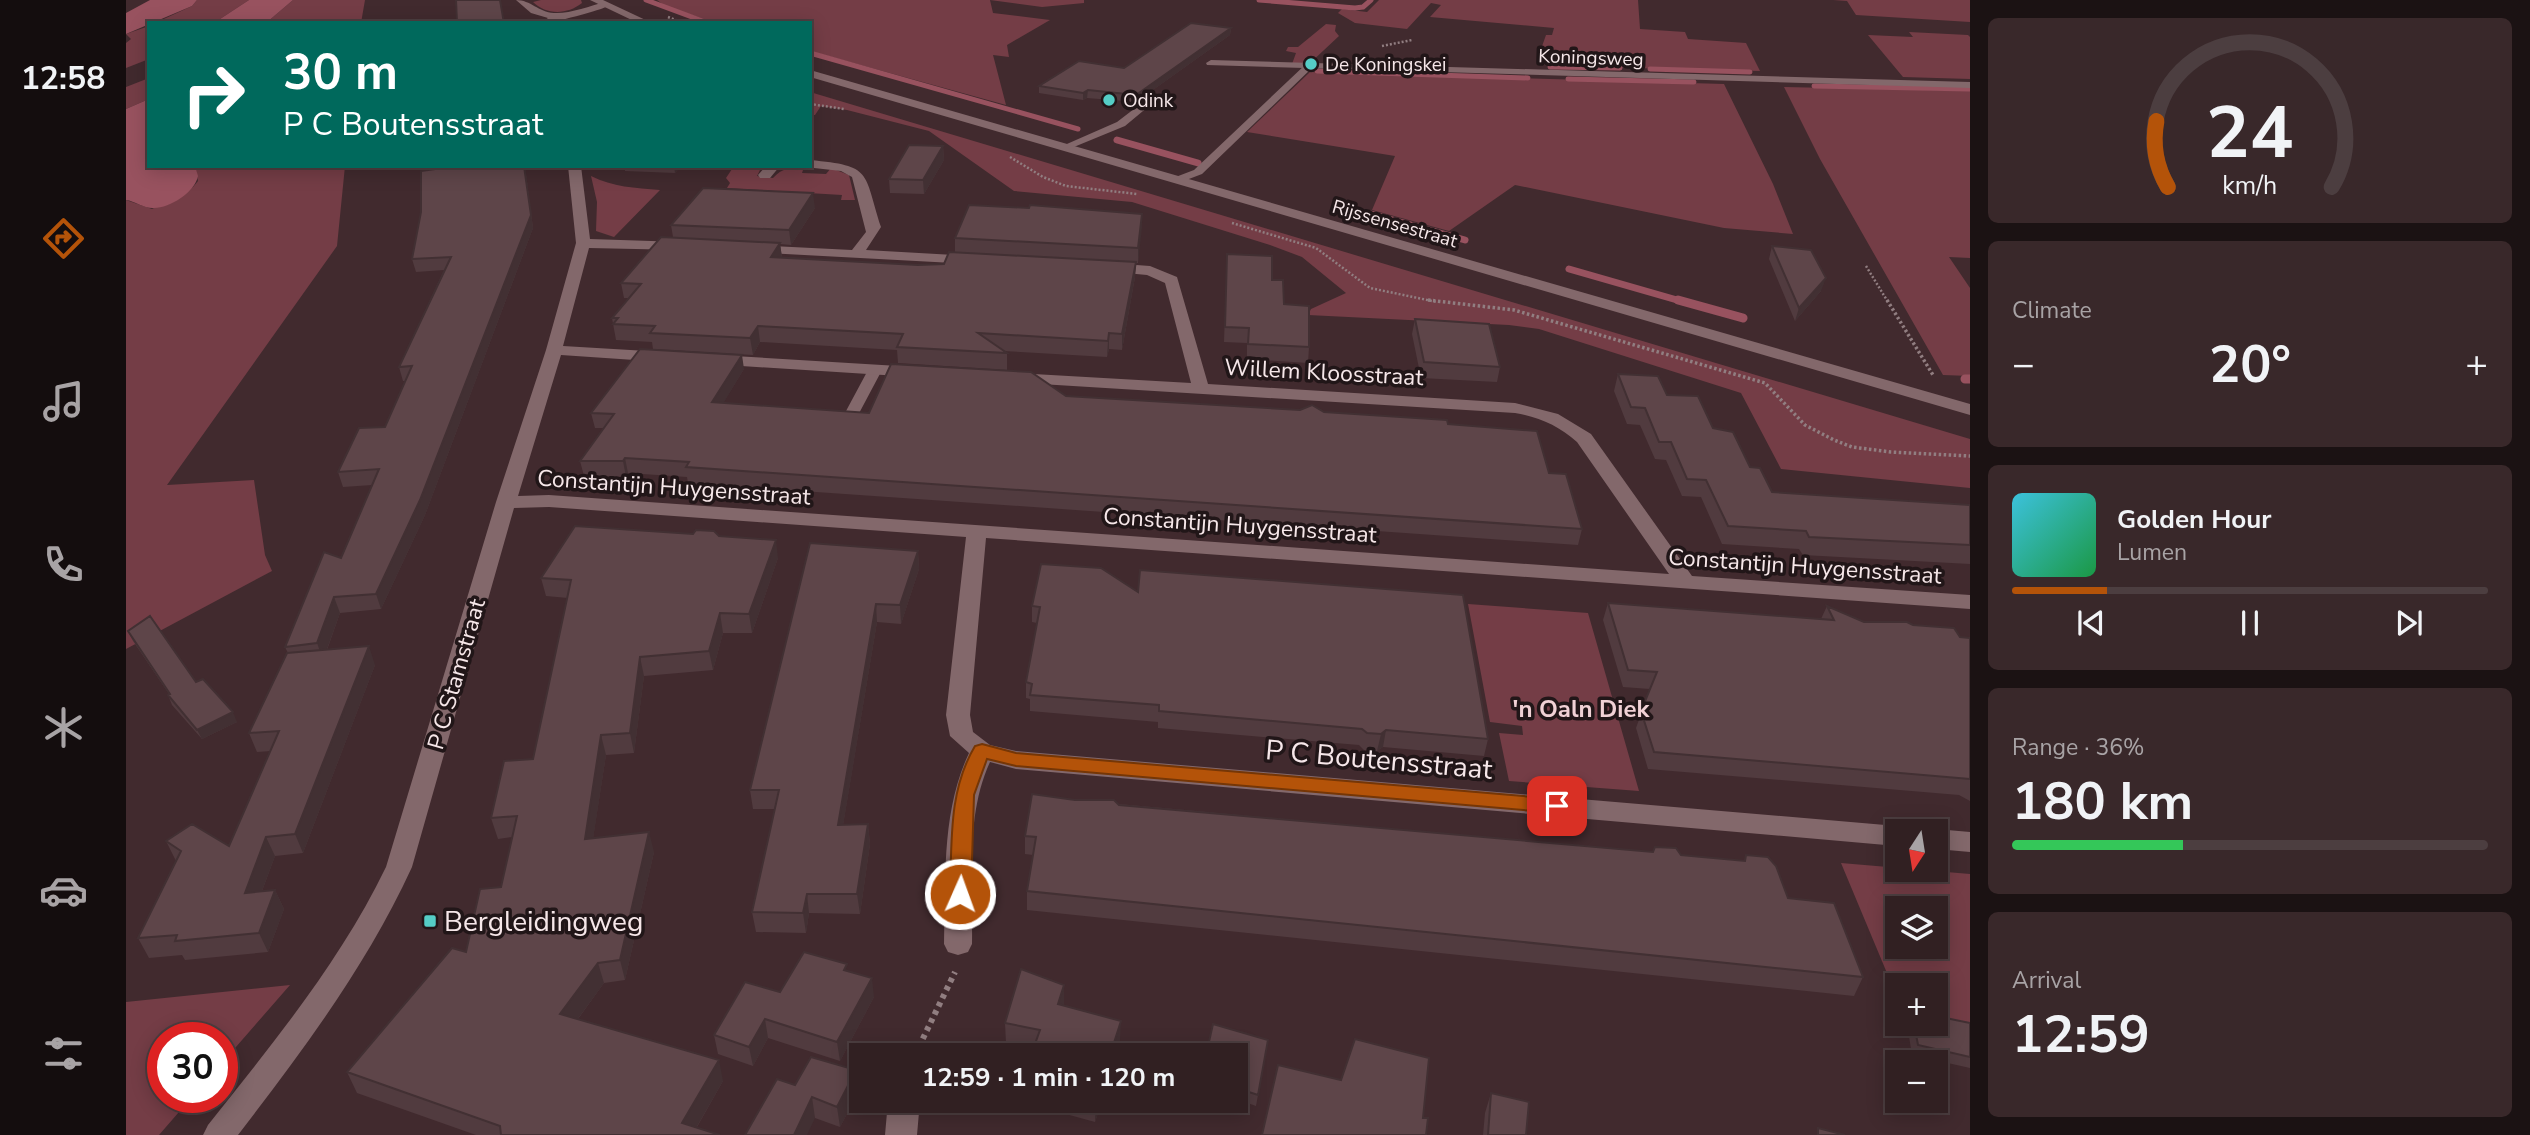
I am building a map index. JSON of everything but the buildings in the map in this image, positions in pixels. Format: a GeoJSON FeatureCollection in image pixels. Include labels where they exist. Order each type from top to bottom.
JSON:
{"type":"FeatureCollection","features":[{"type":"Feature","properties":{"kind":"street"},"geometry":{"type":"LineString","coordinates":[[522,0],[534,11],[551,20],[600,3],[642,21]]}},
{"type":"Feature","properties":{"kind":"street"},"geometry":{"type":"LineString","coordinates":[[1259,65],[1260,51]]}},
{"type":"Feature","properties":{"kind":"street","name":"Koningsweg"},"geometry":{"type":"LineString","coordinates":[[1211,63],[1970,85]]}},
{"type":"Feature","properties":{"kind":"street","name":"Rijssensestraat"},"geometry":{"type":"LineString","coordinates":[[812,74],[1970,411]]}},
{"type":"Feature","properties":{"kind":"street"},"geometry":{"type":"LineString","coordinates":[[812,164],[844,167],[858,175],[874,227],[856,254]]}},
{"type":"Feature","properties":{"kind":"street","name":"P C Stamstraat"},"geometry":{"type":"LineString","coordinates":[[219,1135],[345,969],[386,897],[408,841],[506,502],[554,350],[583,243],[575,168]]}},
{"type":"Feature","properties":{"kind":"street"},"geometry":{"type":"LineString","coordinates":[[583,243],[695,246]]}},
{"type":"Feature","properties":{"kind":"street"},"geometry":{"type":"LineString","coordinates":[[735,248],[991,261]]}},
{"type":"Feature","properties":{"kind":"street"},"geometry":{"type":"LineString","coordinates":[[1098,267],[1150,271],[1172,280],[1201,389]]}},
{"type":"Feature","properties":{"kind":"street"},"geometry":{"type":"LineString","coordinates":[[554,350],[929,373]]}},
{"type":"Feature","properties":{"kind":"street","name":"Willem Kloosstraat"},"geometry":{"type":"LineString","coordinates":[[997,377],[1515,408],[1545,413],[1568,424],[1584,438],[1686,583]]}},
{"type":"Feature","properties":{"kind":"street","name":"Constantijn Huygensstraat"},"geometry":{"type":"LineString","coordinates":[[506,502],[550,501],[1970,602]]}},
{"type":"Feature","properties":{"kind":"street"},"geometry":{"type":"LineString","coordinates":[[958,944],[964,795],[973,765],[982,751],[962,736],[958,715],[978,531]]}},
{"type":"Feature","properties":{"kind":"street","name":"P C Boutensstraat"},"geometry":{"type":"LineString","coordinates":[[982,751],[1016,760],[1885,835]]}},
{"type":"Feature","properties":{"kind":"street"},"geometry":{"type":"LineString","coordinates":[[1948,840],[1970,842]]}},
{"type":"Feature","properties":{"kind":"street"},"geometry":{"type":"LineString","coordinates":[[901,1135],[903,1113]]}},
{"type":"Feature","properties":{"kind":"lane"},"geometry":{"type":"LineString","coordinates":[[1177,180],[1198,172],[1309,66]]}},
{"type":"Feature","properties":{"kind":"lane"},"geometry":{"type":"LineString","coordinates":[[1065,147],[1121,124],[1150,102]]}},
{"type":"Feature","properties":{"kind":"lane"},"geometry":{"type":"LineString","coordinates":[[811,413],[851,416],[875,370]]}},
{"type":"Feature","properties":{"kind":"path"},"geometry":{"type":"LineString","coordinates":[[812,104],[845,109]]}},
{"type":"Feature","properties":{"kind":"path"},"geometry":{"type":"LineString","coordinates":[[1004,153],[1043,177],[1066,186],[1144,196]]}},
{"type":"Feature","properties":{"kind":"path"},"geometry":{"type":"LineString","coordinates":[[1231,222],[1316,248],[1370,288],[1439,302],[1514,310],[1564,327],[1599,333],[1765,383],[1773,388],[1797,419],[1830,440],[1852,447],[1891,454],[1970,456]]}},
{"type":"Feature","properties":{"kind":"path"},"geometry":{"type":"LineString","coordinates":[[1866,266],[1940,387],[1932,400]]}},
{"type":"Feature","properties":{"kind":"path"},"geometry":{"type":"LineString","coordinates":[[921,1043],[956,971],[958,944]]}},
{"type":"Feature","properties":{"kind":"shaded area"},"geometry":{"type":"Polygon","coordinates":[[[150,0],[197,0],[192,6],[157,21],[147,21],[147,25],[126,34],[126,13],[150,0]]]}},
{"type":"Feature","properties":{"kind":"shaded area"},"geometry":{"type":"Polygon","coordinates":[[[197,0],[249,0],[217,21],[159,21],[192,6],[197,0]]]}},
{"type":"Feature","properties":{"kind":"shaded area"},"geometry":{"type":"Polygon","coordinates":[[[249,0],[293,0],[268,21],[217,21],[249,0]]]}},
{"type":"Feature","properties":{"kind":"shaded area"},"geometry":{"type":"Polygon","coordinates":[[[293,0],[365,0],[361,21],[268,21],[293,0]]]}},
{"type":"Feature","properties":{"kind":"shaded area"},"geometry":{"type":"Polygon","coordinates":[[[581,0],[582,3],[570,10],[557,12],[544,9],[533,2],[581,0]]]}},
{"type":"Feature","properties":{"kind":"shaded area"},"geometry":{"type":"Polygon","coordinates":[[[657,0],[990,0],[993,13],[1050,20],[1007,45],[1009,57],[993,55],[1006,105],[812,52],[812,21],[710,21],[665,6],[657,0]]]}},
{"type":"Feature","properties":{"kind":"shaded area"},"geometry":{"type":"Polygon","coordinates":[[[990,0],[1084,0],[1084,3],[1042,7],[990,0]]]}},
{"type":"Feature","properties":{"kind":"shaded area"},"geometry":{"type":"Polygon","coordinates":[[[1379,0],[1638,0],[1640,29],[1685,32],[1688,39],[1746,43],[1760,71],[1548,66],[1540,52],[1546,35],[1552,35],[1554,28],[1430,17],[1441,5],[1431,3],[1407,29],[1355,23],[1338,13],[1342,9],[1367,12],[1379,0]]]}},
{"type":"Feature","properties":{"kind":"shaded area"},"geometry":{"type":"Polygon","coordinates":[[[1833,0],[1970,0],[1970,22],[1856,15],[1847,1],[1833,0]]]}},
{"type":"Feature","properties":{"kind":"shaded area"},"geometry":{"type":"Polygon","coordinates":[[[1326,24],[1336,25],[1335,31],[1339,36],[1308,65],[1292,64],[1296,53],[1286,51],[1288,47],[1298,47],[1326,24]]]}},
{"type":"Feature","properties":{"kind":"shaded area"},"geometry":{"type":"Polygon","coordinates":[[[147,27],[147,60],[126,68],[126,43],[131,39],[126,34],[147,27]]]}},
{"type":"Feature","properties":{"kind":"shaded area"},"geometry":{"type":"Polygon","coordinates":[[[1909,32],[1968,35],[1970,79],[1903,77],[1868,35],[1913,37],[1909,32]]]}},
{"type":"Feature","properties":{"kind":"shaded area"},"geometry":{"type":"Polygon","coordinates":[[[1310,72],[1724,84],[1773,184],[1793,234],[1724,228],[1515,185],[1449,231],[1372,210],[1395,156],[1247,132],[1310,72]]]}},
{"type":"Feature","properties":{"kind":"shaded area"},"geometry":{"type":"Polygon","coordinates":[[[147,79],[147,100],[126,109],[126,87],[147,79]]]}},
{"type":"Feature","properties":{"kind":"shaded area"},"geometry":{"type":"Polygon","coordinates":[[[1784,87],[1970,91],[1970,258],[1949,257],[1970,288],[1970,376],[1943,375],[1820,159],[1784,87]]]}},
{"type":"Feature","properties":{"kind":"shaded area"},"geometry":{"type":"Polygon","coordinates":[[[812,93],[1970,439],[1970,488],[1781,469],[1741,393],[1539,329],[1509,325],[1308,315],[1311,309],[1346,293],[1302,257],[1132,202],[1014,191],[929,131],[821,106],[815,115],[812,115],[812,93]]]}},
{"type":"Feature","properties":{"kind":"shaded area"},"geometry":{"type":"Polygon","coordinates":[[[147,100],[147,168],[196,168],[198,176],[196,182],[181,198],[154,208],[126,200],[126,109],[147,100]]]}},
{"type":"Feature","properties":{"kind":"shaded area"},"geometry":{"type":"Polygon","coordinates":[[[195,168],[345,168],[337,246],[167,485],[254,480],[265,555],[272,571],[126,649],[126,200],[152,209],[193,187],[198,181],[195,168]]]}},
{"type":"Feature","properties":{"kind":"shaded area"},"geometry":{"type":"Polygon","coordinates":[[[733,168],[758,168],[760,170],[757,176],[773,178],[783,170],[791,168],[804,168],[802,173],[826,174],[831,168],[849,175],[855,200],[841,200],[842,195],[727,188],[730,183],[726,178],[733,168]]]}},
{"type":"Feature","properties":{"kind":"shaded area"},"geometry":{"type":"Polygon","coordinates":[[[591,176],[616,185],[660,190],[614,237],[596,231],[597,202],[591,176]]]}},
{"type":"Feature","properties":{"kind":"shaded area"},"geometry":{"type":"Polygon","coordinates":[[[1468,604],[1588,613],[1639,791],[1509,781],[1499,733],[1523,735],[1522,726],[1490,722],[1468,604]]]}},
{"type":"Feature","properties":{"kind":"shaded area"},"geometry":{"type":"Polygon","coordinates":[[[1841,863],[1885,867],[1885,882],[1948,882],[1948,872],[1970,874],[1970,1025],[1948,1020],[1948,973],[1887,973],[1841,863]]]}},
{"type":"Feature","properties":{"kind":"shaded area"},"geometry":{"type":"Polygon","coordinates":[[[290,985],[238,1045],[238,1022],[147,1022],[147,1113],[178,1113],[159,1135],[126,1135],[126,1002],[290,985]]]}},
{"type":"Feature","properties":{"kind":"waterway"},"geometry":{"type":"LineString","coordinates":[[646,0],[703,21]]}},
{"type":"Feature","properties":{"kind":"waterway"},"geometry":{"type":"LineString","coordinates":[[1259,0],[1355,8],[1363,7],[1371,0]]}},
{"type":"Feature","properties":{"kind":"waterway"},"geometry":{"type":"LineString","coordinates":[[812,54],[1078,129]]}},
{"type":"Feature","properties":{"kind":"waterway"},"geometry":{"type":"LineString","coordinates":[[1550,67],[1620,68]]}},
{"type":"Feature","properties":{"kind":"waterway"},"geometry":{"type":"LineString","coordinates":[[1650,69],[1750,72]]}},
{"type":"Feature","properties":{"kind":"waterway"},"geometry":{"type":"LineString","coordinates":[[1317,71],[1528,78]]}},
{"type":"Feature","properties":{"kind":"waterway"},"geometry":{"type":"LineString","coordinates":[[1568,79],[1694,82]]}},
{"type":"Feature","properties":{"kind":"waterway"},"geometry":{"type":"LineString","coordinates":[[1814,86],[1970,89]]}},
{"type":"Feature","properties":{"kind":"waterway"},"geometry":{"type":"LineString","coordinates":[[1117,140],[1198,163]]}},
{"type":"Feature","properties":{"kind":"waterway"},"geometry":{"type":"LineString","coordinates":[[1371,214],[1465,240]]}},
{"type":"Feature","properties":{"kind":"waterway"},"geometry":{"type":"LineString","coordinates":[[1569,269],[1684,302]]}},
{"type":"Feature","properties":{"kind":"waterway"},"geometry":{"type":"LineString","coordinates":[[1678,300],[1743,318]]}},
{"type":"Feature","properties":{"kind":"waterway"},"geometry":{"type":"LineString","coordinates":[[1965,379],[1970,379]]}},
{"type":"Feature","properties":{"kind":"place","name":"De Koningskei"},"geometry":{"type":"Point","coordinates":[1311,64]}},
{"type":"Feature","properties":{"kind":"place","name":"Odink"},"geometry":{"type":"Point","coordinates":[1109,100]}},
{"type":"Feature","properties":{"kind":"place","name":"Bergleidingweg"},"geometry":{"type":"Point","coordinates":[430,921]}},
{"type":"Feature","properties":{"kind":"district","name":"'n Oaln Diek"},"geometry":{"type":"Point","coordinates":[1581,709]}},
{"type":"Feature","properties":{"kind":"route"},"geometry":{"type":"LineString","coordinates":[[960,894],[964,795],[973,765],[982,751],[1016,760],[1557,806]]}}]}
